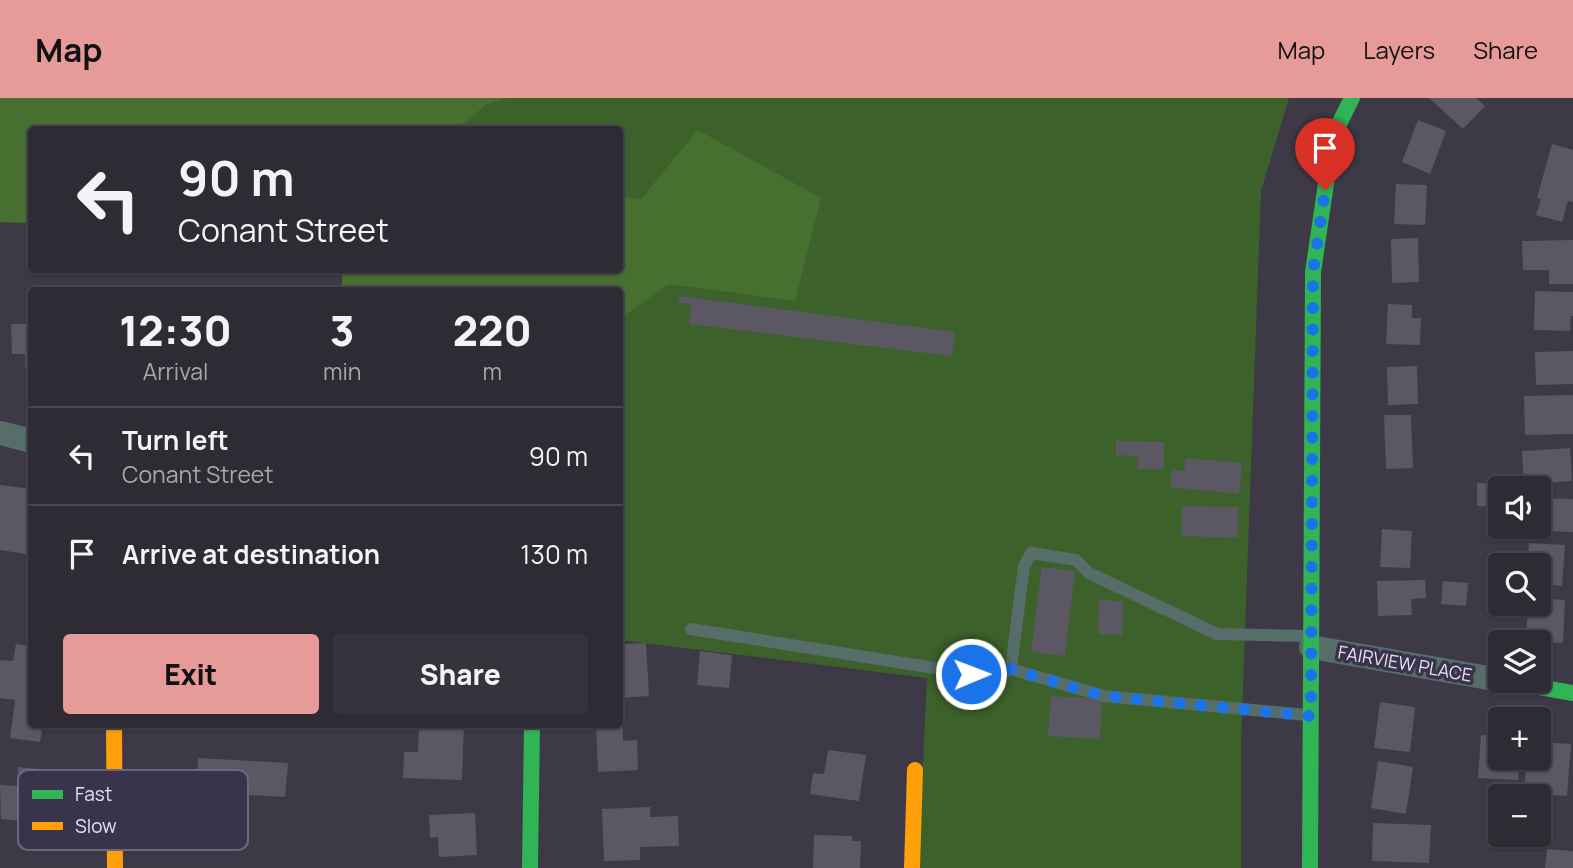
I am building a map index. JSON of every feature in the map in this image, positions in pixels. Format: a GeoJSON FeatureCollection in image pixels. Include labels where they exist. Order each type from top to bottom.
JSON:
{"type":"FeatureCollection","features":[{"type":"Feature","properties":{"kind":"street"},"geometry":{"type":"LineString","coordinates":[[1310,868],[1313,272],[1333,136],[1352,98]]}},
{"type":"Feature","properties":{"kind":"street"},"geometry":{"type":"LineString","coordinates":[[0,433],[28,440]]}},
{"type":"Feature","properties":{"kind":"street","name":"FAIRVIEW PLACE"},"geometry":{"type":"LineString","coordinates":[[1311,642],[1488,677]]}},
{"type":"Feature","properties":{"kind":"street","name":"FAIRVIEW PLACE"},"geometry":{"type":"LineString","coordinates":[[1551,689],[1573,693]]}},
{"type":"Feature","properties":{"kind":"street"},"geometry":{"type":"LineString","coordinates":[[114,728],[114,770]]}},
{"type":"Feature","properties":{"kind":"street"},"geometry":{"type":"LineString","coordinates":[[530,868],[532,728]]}},
{"type":"Feature","properties":{"kind":"street"},"geometry":{"type":"LineString","coordinates":[[912,868],[915,771]]}},
{"type":"Feature","properties":{"kind":"street"},"geometry":{"type":"LineString","coordinates":[[115,850],[115,868]]}},
{"type":"Feature","properties":{"kind":"lane"},"geometry":{"type":"LineString","coordinates":[[691,629],[997,678],[1010,669],[1024,566],[1031,553],[1076,560],[1089,573],[1217,634],[1311,642]]}},
{"type":"Feature","properties":{"kind":"lane"},"geometry":{"type":"LineString","coordinates":[[1010,669],[1104,696],[1311,716]]}},
{"type":"Feature","properties":{"kind":"green space"},"geometry":{"type":"Polygon","coordinates":[[[0,98],[1289,98],[1261,191],[1241,743],[1241,868],[918,868],[927,678],[623,640],[623,287],[342,287],[342,273],[623,273],[623,126],[28,126],[28,223],[0,222],[0,98]]]}},
{"type":"Feature","properties":{"kind":"green space"},"geometry":{"type":"Polygon","coordinates":[[[0,98],[506,98],[487,104],[461,126],[28,126],[28,223],[0,222],[0,98]]]}},
{"type":"Feature","properties":{"kind":"green space"},"geometry":{"type":"Polygon","coordinates":[[[698,130],[821,198],[795,301],[668,284],[623,317],[623,287],[342,287],[342,273],[623,273],[623,197],[641,199],[698,130]]]}},
{"type":"Feature","properties":{"kind":"building"},"geometry":{"type":"Polygon","coordinates":[[[1429,98],[1476,98],[1485,106],[1463,129],[1429,98]]]}},
{"type":"Feature","properties":{"kind":"building"},"geometry":{"type":"Polygon","coordinates":[[[1418,120],[1446,131],[1430,174],[1402,162],[1418,120]]]}},
{"type":"Feature","properties":{"kind":"building"},"geometry":{"type":"Polygon","coordinates":[[[1552,144],[1573,150],[1573,202],[1568,201],[1562,222],[1536,215],[1541,199],[1537,198],[1552,144]]]}},
{"type":"Feature","properties":{"kind":"building"},"geometry":{"type":"Polygon","coordinates":[[[1396,184],[1427,185],[1425,225],[1394,224],[1396,184]]]}},
{"type":"Feature","properties":{"kind":"building"},"geometry":{"type":"Polygon","coordinates":[[[1418,238],[1419,282],[1392,283],[1391,239],[1418,238]]]}},
{"type":"Feature","properties":{"kind":"building"},"geometry":{"type":"Polygon","coordinates":[[[1573,240],[1573,284],[1549,284],[1549,270],[1523,270],[1522,241],[1573,240]]]}},
{"type":"Feature","properties":{"kind":"building"},"geometry":{"type":"Polygon","coordinates":[[[1535,291],[1573,292],[1570,331],[1534,330],[1535,291]]]}},
{"type":"Feature","properties":{"kind":"building"},"geometry":{"type":"Polygon","coordinates":[[[679,296],[955,332],[952,356],[689,324],[691,304],[678,303],[679,296]]]}},
{"type":"Feature","properties":{"kind":"building"},"geometry":{"type":"Polygon","coordinates":[[[1388,304],[1412,305],[1412,318],[1421,318],[1420,345],[1386,344],[1388,304]]]}},
{"type":"Feature","properties":{"kind":"building"},"geometry":{"type":"Polygon","coordinates":[[[11,324],[27,324],[28,369],[25,369],[25,354],[12,354],[11,324]]]}},
{"type":"Feature","properties":{"kind":"building"},"geometry":{"type":"Polygon","coordinates":[[[1573,351],[1573,384],[1536,385],[1535,352],[1573,351]]]}},
{"type":"Feature","properties":{"kind":"building"},"geometry":{"type":"Polygon","coordinates":[[[1417,366],[1418,404],[1388,405],[1387,367],[1417,366]]]}},
{"type":"Feature","properties":{"kind":"building"},"geometry":{"type":"Polygon","coordinates":[[[1573,395],[1573,434],[1525,435],[1524,396],[1573,395]]]}},
{"type":"Feature","properties":{"kind":"building"},"geometry":{"type":"Polygon","coordinates":[[[1384,415],[1411,415],[1413,468],[1386,469],[1384,415]]]}},
{"type":"Feature","properties":{"kind":"building"},"geometry":{"type":"Polygon","coordinates":[[[1116,441],[1164,442],[1164,469],[1137,469],[1138,456],[1116,455],[1116,441]]]}},
{"type":"Feature","properties":{"kind":"building"},"geometry":{"type":"Polygon","coordinates":[[[1570,448],[1572,481],[1551,482],[1551,476],[1524,476],[1522,451],[1570,448]]]}},
{"type":"Feature","properties":{"kind":"building"},"geometry":{"type":"Polygon","coordinates":[[[1186,458],[1242,463],[1239,494],[1170,487],[1172,470],[1184,471],[1186,458]]]}},
{"type":"Feature","properties":{"kind":"building"},"geometry":{"type":"Polygon","coordinates":[[[1477,483],[1488,483],[1488,506],[1477,506],[1477,483]]]}},
{"type":"Feature","properties":{"kind":"building"},"geometry":{"type":"Polygon","coordinates":[[[0,485],[28,488],[28,554],[0,550],[0,485]]]}},
{"type":"Feature","properties":{"kind":"building"},"geometry":{"type":"Polygon","coordinates":[[[1551,498],[1573,499],[1573,532],[1551,531],[1551,498]]]}},
{"type":"Feature","properties":{"kind":"building"},"geometry":{"type":"Polygon","coordinates":[[[1182,506],[1238,507],[1238,538],[1182,536],[1182,506]]]}},
{"type":"Feature","properties":{"kind":"building"},"geometry":{"type":"Polygon","coordinates":[[[1382,529],[1412,531],[1410,568],[1380,567],[1382,529]]]}},
{"type":"Feature","properties":{"kind":"building"},"geometry":{"type":"Polygon","coordinates":[[[1529,543],[1565,545],[1562,586],[1551,585],[1551,553],[1529,553],[1529,543]]]}},
{"type":"Feature","properties":{"kind":"building"},"geometry":{"type":"Polygon","coordinates":[[[1042,567],[1075,571],[1065,656],[1031,652],[1042,567]]]}},
{"type":"Feature","properties":{"kind":"building"},"geometry":{"type":"Polygon","coordinates":[[[1425,580],[1426,598],[1411,599],[1412,615],[1378,616],[1377,581],[1425,580]]]}},
{"type":"Feature","properties":{"kind":"building"},"geometry":{"type":"Polygon","coordinates":[[[1443,581],[1468,583],[1466,606],[1441,604],[1443,581]]]}},
{"type":"Feature","properties":{"kind":"building"},"geometry":{"type":"Polygon","coordinates":[[[1551,599],[1565,600],[1563,643],[1551,642],[1551,630],[1527,630],[1527,616],[1551,616],[1551,599]]]}},
{"type":"Feature","properties":{"kind":"building"},"geometry":{"type":"Polygon","coordinates":[[[1099,600],[1123,601],[1122,635],[1098,634],[1099,600]]]}},
{"type":"Feature","properties":{"kind":"building"},"geometry":{"type":"Polygon","coordinates":[[[646,643],[649,696],[623,698],[623,644],[646,643]]]}},
{"type":"Feature","properties":{"kind":"building"},"geometry":{"type":"Polygon","coordinates":[[[16,644],[28,646],[28,728],[42,728],[40,742],[10,738],[15,700],[0,698],[0,660],[13,661],[16,644]]]}},
{"type":"Feature","properties":{"kind":"building"},"geometry":{"type":"Polygon","coordinates":[[[700,651],[732,655],[729,688],[697,685],[700,651]]]}},
{"type":"Feature","properties":{"kind":"building"},"geometry":{"type":"Polygon","coordinates":[[[1051,696],[1102,699],[1100,739],[1048,736],[1051,696]]]}},
{"type":"Feature","properties":{"kind":"building"},"geometry":{"type":"Polygon","coordinates":[[[1380,702],[1415,707],[1410,752],[1374,748],[1380,702]]]}},
{"type":"Feature","properties":{"kind":"building"},"geometry":{"type":"Polygon","coordinates":[[[419,728],[464,728],[462,780],[403,778],[404,752],[418,752],[419,728]]]}},
{"type":"Feature","properties":{"kind":"building"},"geometry":{"type":"Polygon","coordinates":[[[596,728],[623,728],[623,741],[637,740],[638,770],[598,772],[596,728]]]}},
{"type":"Feature","properties":{"kind":"building"},"geometry":{"type":"Polygon","coordinates":[[[1481,735],[1488,735],[1488,770],[1519,770],[1518,780],[1478,778],[1481,735]]]}},
{"type":"Feature","properties":{"kind":"building"},"geometry":{"type":"Polygon","coordinates":[[[1551,743],[1571,744],[1567,796],[1551,795],[1551,784],[1525,784],[1526,770],[1551,770],[1551,743]]]}},
{"type":"Feature","properties":{"kind":"building"},"geometry":{"type":"Polygon","coordinates":[[[828,750],[866,755],[859,801],[810,794],[813,773],[824,774],[828,750]]]}},
{"type":"Feature","properties":{"kind":"building"},"geometry":{"type":"Polygon","coordinates":[[[198,758],[288,763],[285,797],[248,795],[248,770],[197,770],[198,758]]]}},
{"type":"Feature","properties":{"kind":"building"},"geometry":{"type":"Polygon","coordinates":[[[1378,761],[1413,767],[1406,814],[1371,808],[1378,761]]]}},
{"type":"Feature","properties":{"kind":"building"},"geometry":{"type":"Polygon","coordinates":[[[18,767],[49,770],[18,770],[18,821],[1,819],[0,785],[17,786],[18,767]]]}},
{"type":"Feature","properties":{"kind":"building"},"geometry":{"type":"Polygon","coordinates":[[[650,807],[650,817],[678,816],[679,846],[640,847],[640,860],[604,861],[602,809],[650,807]]]}},
{"type":"Feature","properties":{"kind":"building"},"geometry":{"type":"Polygon","coordinates":[[[475,813],[477,855],[439,857],[438,837],[430,838],[429,815],[475,813]]]}},
{"type":"Feature","properties":{"kind":"building"},"geometry":{"type":"Polygon","coordinates":[[[1373,823],[1431,825],[1429,863],[1372,861],[1373,823]]]}},
{"type":"Feature","properties":{"kind":"building"},"geometry":{"type":"Polygon","coordinates":[[[814,835],[852,836],[852,841],[861,841],[860,868],[813,868],[814,835]]]}},
{"type":"Feature","properties":{"kind":"building"},"geometry":{"type":"Polygon","coordinates":[[[1547,849],[1573,851],[1573,868],[1545,868],[1547,849]]]}},
{"type":"Feature","properties":{"kind":"traffic: fast"},"geometry":{"type":"LineString","coordinates":[[1310,868],[1313,272],[1333,136],[1352,98]]}},
{"type":"Feature","properties":{"kind":"traffic: fast"},"geometry":{"type":"LineString","coordinates":[[1551,689],[1573,693]]}},
{"type":"Feature","properties":{"kind":"traffic: fast"},"geometry":{"type":"LineString","coordinates":[[530,868],[532,728]]}},
{"type":"Feature","properties":{"kind":"traffic: slow"},"geometry":{"type":"LineString","coordinates":[[114,728],[114,770]]}},
{"type":"Feature","properties":{"kind":"traffic: slow"},"geometry":{"type":"LineString","coordinates":[[912,868],[915,770]]}},
{"type":"Feature","properties":{"kind":"traffic: slow"},"geometry":{"type":"LineString","coordinates":[[115,850],[115,868]]}},
{"type":"Feature","properties":{"kind":"route"},"geometry":{"type":"LineString","coordinates":[[971,674],[997,678],[1010,669],[1104,696],[1311,716],[1313,272],[1325,190]]}}]}
